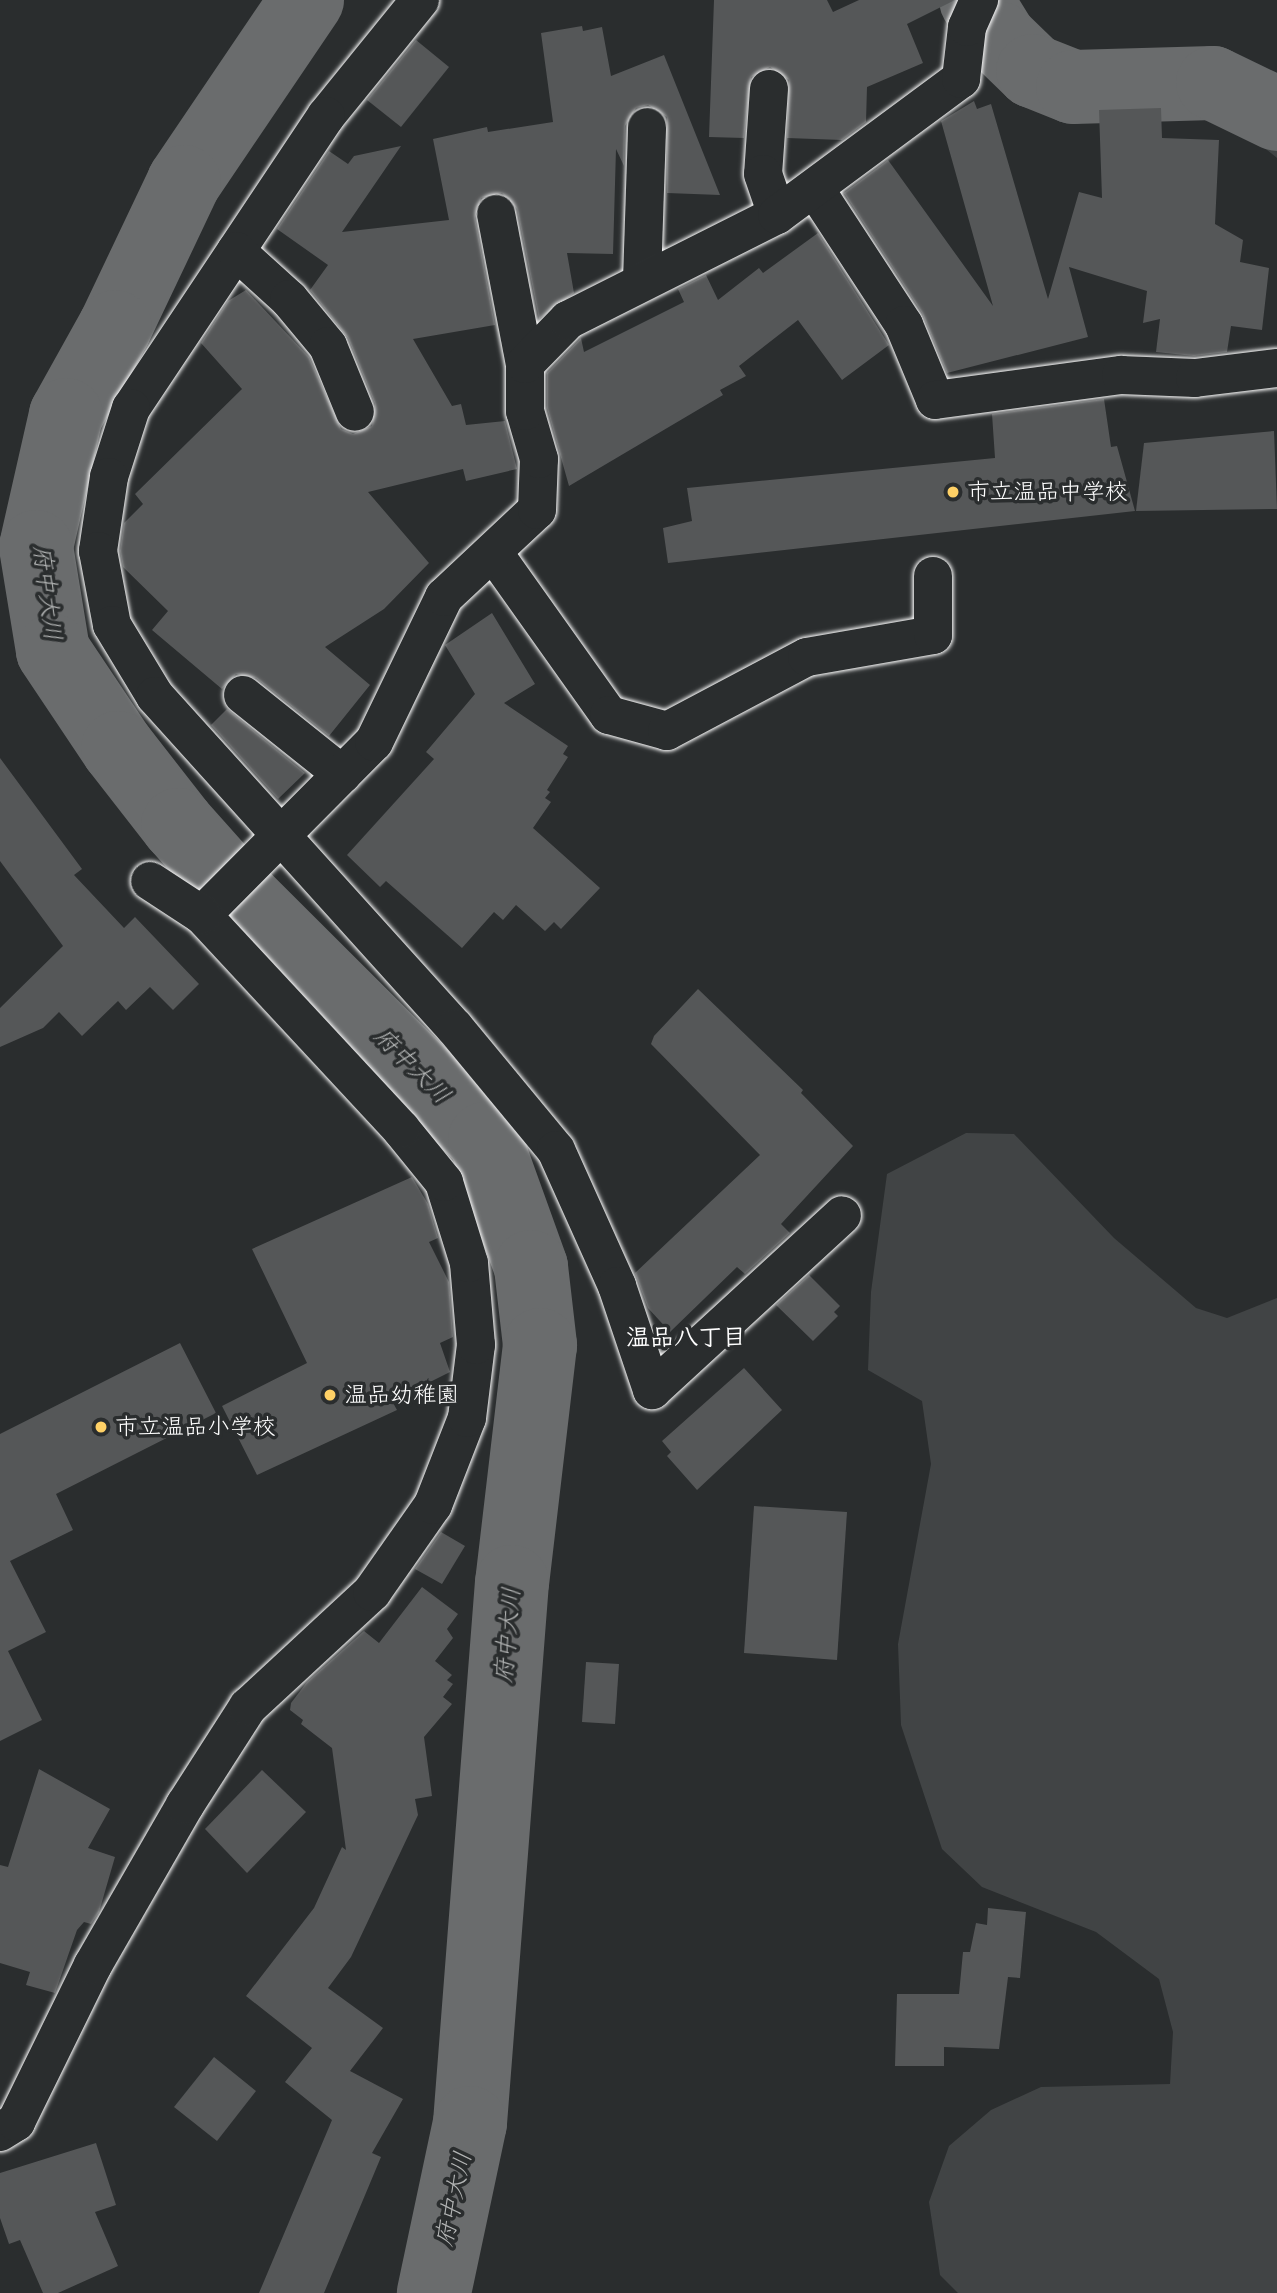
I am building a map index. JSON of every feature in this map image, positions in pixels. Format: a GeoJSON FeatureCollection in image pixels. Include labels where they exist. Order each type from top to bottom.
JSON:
{"type":"FeatureCollection","features":[{"type":"Feature","properties":{"kind":"street"},"geometry":{"type":"LineString","coordinates":[[420,0],[326,116],[131,408],[109,477],[98,551],[112,625],[155,696],[270,846],[455,1028],[556,1150],[617,1286],[652,1390],[842,1215]]}},
{"type":"Feature","properties":{"kind":"street"},"geometry":{"type":"LineString","coordinates":[[525,364],[568,320],[777,215],[961,79],[973,14]]}},
{"type":"Feature","properties":{"kind":"street"},"geometry":{"type":"LineString","coordinates":[[769,89],[763,174],[777,215]]}},
{"type":"Feature","properties":{"kind":"street"},"geometry":{"type":"LineString","coordinates":[[642,281],[647,127]]}},
{"type":"Feature","properties":{"kind":"street"},"geometry":{"type":"LineString","coordinates":[[814,189],[904,325],[934,400],[1121,375],[1195,378],[1277,368]]}},
{"type":"Feature","properties":{"kind":"street"},"geometry":{"type":"LineString","coordinates":[[206,911],[374,742],[444,597],[537,510],[538,459],[525,411],[525,364],[496,214]]}},
{"type":"Feature","properties":{"kind":"street"},"geometry":{"type":"LineString","coordinates":[[236,251],[289,299],[328,346],[355,412]]}},
{"type":"Feature","properties":{"kind":"street"},"geometry":{"type":"LineString","coordinates":[[492,552],[609,715],[667,731],[807,657],[933,635],[933,576]]}},
{"type":"Feature","properties":{"kind":"street"},"geometry":{"type":"LineString","coordinates":[[243,695],[342,774]]}},
{"type":"Feature","properties":{"kind":"street"},"geometry":{"type":"LineString","coordinates":[[0,2132],[16,2122],[93,1965],[248,1707],[372,1592],[433,1505],[467,1418],[476,1345],[469,1263],[444,1182],[401,1129],[206,911],[150,881]]}},
{"type":"Feature","properties":{"kind":"shaded area"},"geometry":{"type":"Polygon","coordinates":[[[1266,112],[1277,113],[1277,158],[1255,140],[1266,112]]]}},
{"type":"Feature","properties":{"kind":"shaded area"},"geometry":{"type":"Polygon","coordinates":[[[966,1133],[1014,1134],[1114,1238],[1196,1308],[1227,1318],[1277,1298],[1277,2293],[958,2293],[940,2275],[929,2202],[949,2146],[991,2110],[1041,2087],[1170,2084],[1173,2032],[1159,1979],[1096,1932],[982,1887],[942,1849],[901,1725],[898,1644],[931,1464],[922,1401],[868,1370],[871,1292],[887,1174],[966,1133]]]}},
{"type":"Feature","properties":{"kind":"building"},"geometry":{"type":"Polygon","coordinates":[[[714,0],[827,0],[833,12],[859,0],[955,0],[907,24],[923,63],[867,87],[866,122],[842,140],[787,138],[789,80],[770,67],[751,77],[744,138],[709,137],[714,0]]]}},
{"type":"Feature","properties":{"kind":"building"},"geometry":{"type":"Polygon","coordinates":[[[582,26],[583,31],[602,27],[611,76],[664,55],[720,195],[667,193],[667,117],[648,105],[636,108],[625,126],[624,166],[616,149],[613,254],[567,253],[574,293],[539,319],[517,209],[502,193],[481,198],[475,218],[495,325],[413,339],[452,406],[461,404],[466,425],[505,421],[517,469],[466,481],[463,469],[368,492],[429,563],[384,609],[325,647],[370,685],[329,736],[256,678],[236,674],[222,689],[152,630],[168,611],[123,567],[120,551],[124,523],[143,504],[135,494],[242,389],[201,343],[228,301],[246,290],[309,357],[341,429],[353,434],[372,426],[375,404],[348,338],[310,290],[328,265],[277,229],[329,151],[348,164],[354,156],[401,146],[342,232],[449,220],[433,139],[487,127],[488,132],[553,122],[541,33],[582,26]]]}},
{"type":"Feature","properties":{"kind":"building"},"geometry":{"type":"Polygon","coordinates":[[[416,40],[449,67],[401,127],[367,100],[416,40]]]}},
{"type":"Feature","properties":{"kind":"building"},"geometry":{"type":"Polygon","coordinates":[[[974,101],[977,109],[991,104],[1048,299],[1079,192],[1102,198],[1099,110],[1161,108],[1162,138],[1219,140],[1215,224],[1243,240],[1240,262],[1269,268],[1262,330],[1231,326],[1227,352],[1194,356],[1156,352],[1160,319],[1143,323],[1147,291],[1069,267],[1088,337],[947,373],[922,313],[844,193],[888,160],[993,306],[941,121],[974,101]]]}},
{"type":"Feature","properties":{"kind":"building"},"geometry":{"type":"Polygon","coordinates":[[[818,233],[889,345],[842,380],[798,320],[739,366],[746,376],[720,390],[723,395],[569,486],[547,408],[547,373],[581,338],[584,352],[684,302],[678,289],[706,275],[718,300],[759,268],[763,273],[818,233]]]}},
{"type":"Feature","properties":{"kind":"building"},"geometry":{"type":"Polygon","coordinates":[[[1104,399],[1111,447],[1117,446],[1135,511],[668,563],[663,528],[692,521],[687,488],[995,458],[992,414],[1104,399]]]}},
{"type":"Feature","properties":{"kind":"building"},"geometry":{"type":"Polygon","coordinates":[[[1274,431],[1277,509],[1136,511],[1144,443],[1274,431]]]}},
{"type":"Feature","properties":{"kind":"building"},"geometry":{"type":"Polygon","coordinates":[[[492,613],[535,684],[504,703],[568,746],[563,754],[568,757],[547,790],[550,792],[545,798],[551,802],[533,828],[600,888],[561,929],[554,922],[545,931],[516,905],[503,920],[494,912],[462,948],[386,881],[380,887],[347,855],[434,759],[426,752],[475,694],[445,645],[492,613]]]}},
{"type":"Feature","properties":{"kind":"building"},"geometry":{"type":"Polygon","coordinates":[[[227,709],[305,773],[278,799],[211,725],[227,709]]]}},
{"type":"Feature","properties":{"kind":"building"},"geometry":{"type":"Polygon","coordinates":[[[0,758],[82,869],[74,875],[124,928],[135,917],[199,984],[173,1010],[150,987],[126,1010],[118,1001],[82,1036],[59,1012],[43,1028],[0,1047],[0,1008],[63,946],[0,861],[0,758]]]}},
{"type":"Feature","properties":{"kind":"building"},"geometry":{"type":"Polygon","coordinates":[[[698,989],[803,1090],[801,1093],[853,1146],[781,1224],[790,1233],[745,1274],[737,1267],[670,1332],[648,1308],[635,1273],[760,1155],[651,1044],[654,1036],[698,989]]]}},
{"type":"Feature","properties":{"kind":"building"},"geometry":{"type":"Polygon","coordinates":[[[412,1177],[428,1204],[438,1238],[429,1242],[449,1282],[453,1337],[440,1343],[450,1372],[392,1401],[397,1410],[257,1475],[222,1406],[307,1363],[252,1249],[412,1177]]]}},
{"type":"Feature","properties":{"kind":"building"},"geometry":{"type":"Polygon","coordinates":[[[809,1275],[840,1306],[834,1312],[838,1316],[813,1341],[776,1305],[809,1275]]]}},
{"type":"Feature","properties":{"kind":"building","name":"市立温品小学校"},"geometry":{"type":"Polygon","coordinates":[[[180,1343],[216,1413],[56,1494],[73,1530],[10,1561],[46,1632],[8,1651],[42,1720],[0,1741],[0,1434],[180,1343]]]}},
{"type":"Feature","properties":{"kind":"building"},"geometry":{"type":"Polygon","coordinates":[[[744,1368],[782,1410],[697,1490],[667,1456],[671,1452],[662,1441],[744,1368]]]}},
{"type":"Feature","properties":{"kind":"building"},"geometry":{"type":"Polygon","coordinates":[[[754,1506],[847,1512],[837,1660],[744,1653],[754,1506]]]}},
{"type":"Feature","properties":{"kind":"building"},"geometry":{"type":"Polygon","coordinates":[[[441,1532],[465,1546],[442,1584],[415,1569],[441,1532]]]}},
{"type":"Feature","properties":{"kind":"building"},"geometry":{"type":"Polygon","coordinates":[[[422,1587],[458,1614],[447,1629],[453,1638],[435,1661],[452,1675],[447,1680],[453,1684],[443,1697],[452,1704],[424,1737],[432,1796],[415,1799],[418,1815],[351,1957],[328,1988],[383,2028],[350,2071],[403,2099],[372,2153],[381,2157],[324,2293],[259,2293],[332,2120],[285,2082],[312,2048],[246,1996],[314,1908],[342,1847],[346,1850],[332,1748],[301,1724],[303,1720],[290,1710],[291,1703],[307,1682],[364,1631],[379,1643],[422,1587]]]}},
{"type":"Feature","properties":{"kind":"building"},"geometry":{"type":"Polygon","coordinates":[[[586,1662],[619,1664],[615,1724],[582,1722],[586,1662]]]}},
{"type":"Feature","properties":{"kind":"building"},"geometry":{"type":"Polygon","coordinates":[[[39,1769],[110,1809],[88,1848],[115,1857],[99,1912],[91,1924],[84,1922],[77,1930],[55,1993],[26,1985],[30,1972],[0,1963],[0,1865],[8,1867],[39,1769]]]}},
{"type":"Feature","properties":{"kind":"building"},"geometry":{"type":"Polygon","coordinates":[[[262,1770],[306,1812],[247,1873],[205,1829],[262,1770]]]}},
{"type":"Feature","properties":{"kind":"building"},"geometry":{"type":"Polygon","coordinates":[[[988,1908],[1026,1912],[1020,1978],[1008,1977],[999,2049],[944,2047],[944,2066],[895,2066],[897,1994],[959,1994],[963,1952],[970,1952],[976,1923],[987,1925],[988,1908]]]}},
{"type":"Feature","properties":{"kind":"building"},"geometry":{"type":"Polygon","coordinates":[[[214,2057],[256,2091],[217,2141],[174,2107],[214,2057]]]}},
{"type":"Feature","properties":{"kind":"building"},"geometry":{"type":"Polygon","coordinates":[[[96,2143],[116,2205],[95,2212],[118,2266],[58,2293],[43,2293],[20,2240],[9,2244],[0,2218],[0,2173],[96,2143]]]}},
{"type":"Feature","properties":{"kind":"waterway","name":"府中大川"},"geometry":{"type":"LineString","coordinates":[[307,0],[184,182],[115,327],[66,415],[36,547],[53,651],[118,748],[178,825],[243,898],[485,1139],[531,1267],[540,1345],[512,1582],[470,2123],[434,2293]]}},
{"type":"Feature","properties":{"kind":"waterway"},"geometry":{"type":"LineString","coordinates":[[976,0],[1000,39],[1033,71],[1073,87],[1213,83],[1277,114]]}},
{"type":"Feature","properties":{"kind":"place","name":"市立温品中学校"},"geometry":{"type":"Point","coordinates":[953,492]}},
{"type":"Feature","properties":{"kind":"place","name":"温品幼稚園"},"geometry":{"type":"Point","coordinates":[330,1395]}},
{"type":"Feature","properties":{"kind":"place","name":"市立温品小学校"},"geometry":{"type":"Point","coordinates":[101,1427]}},
{"type":"Feature","properties":{"kind":"district","name":"温品八丁目"},"geometry":{"type":"Point","coordinates":[686,1338]}}]}
